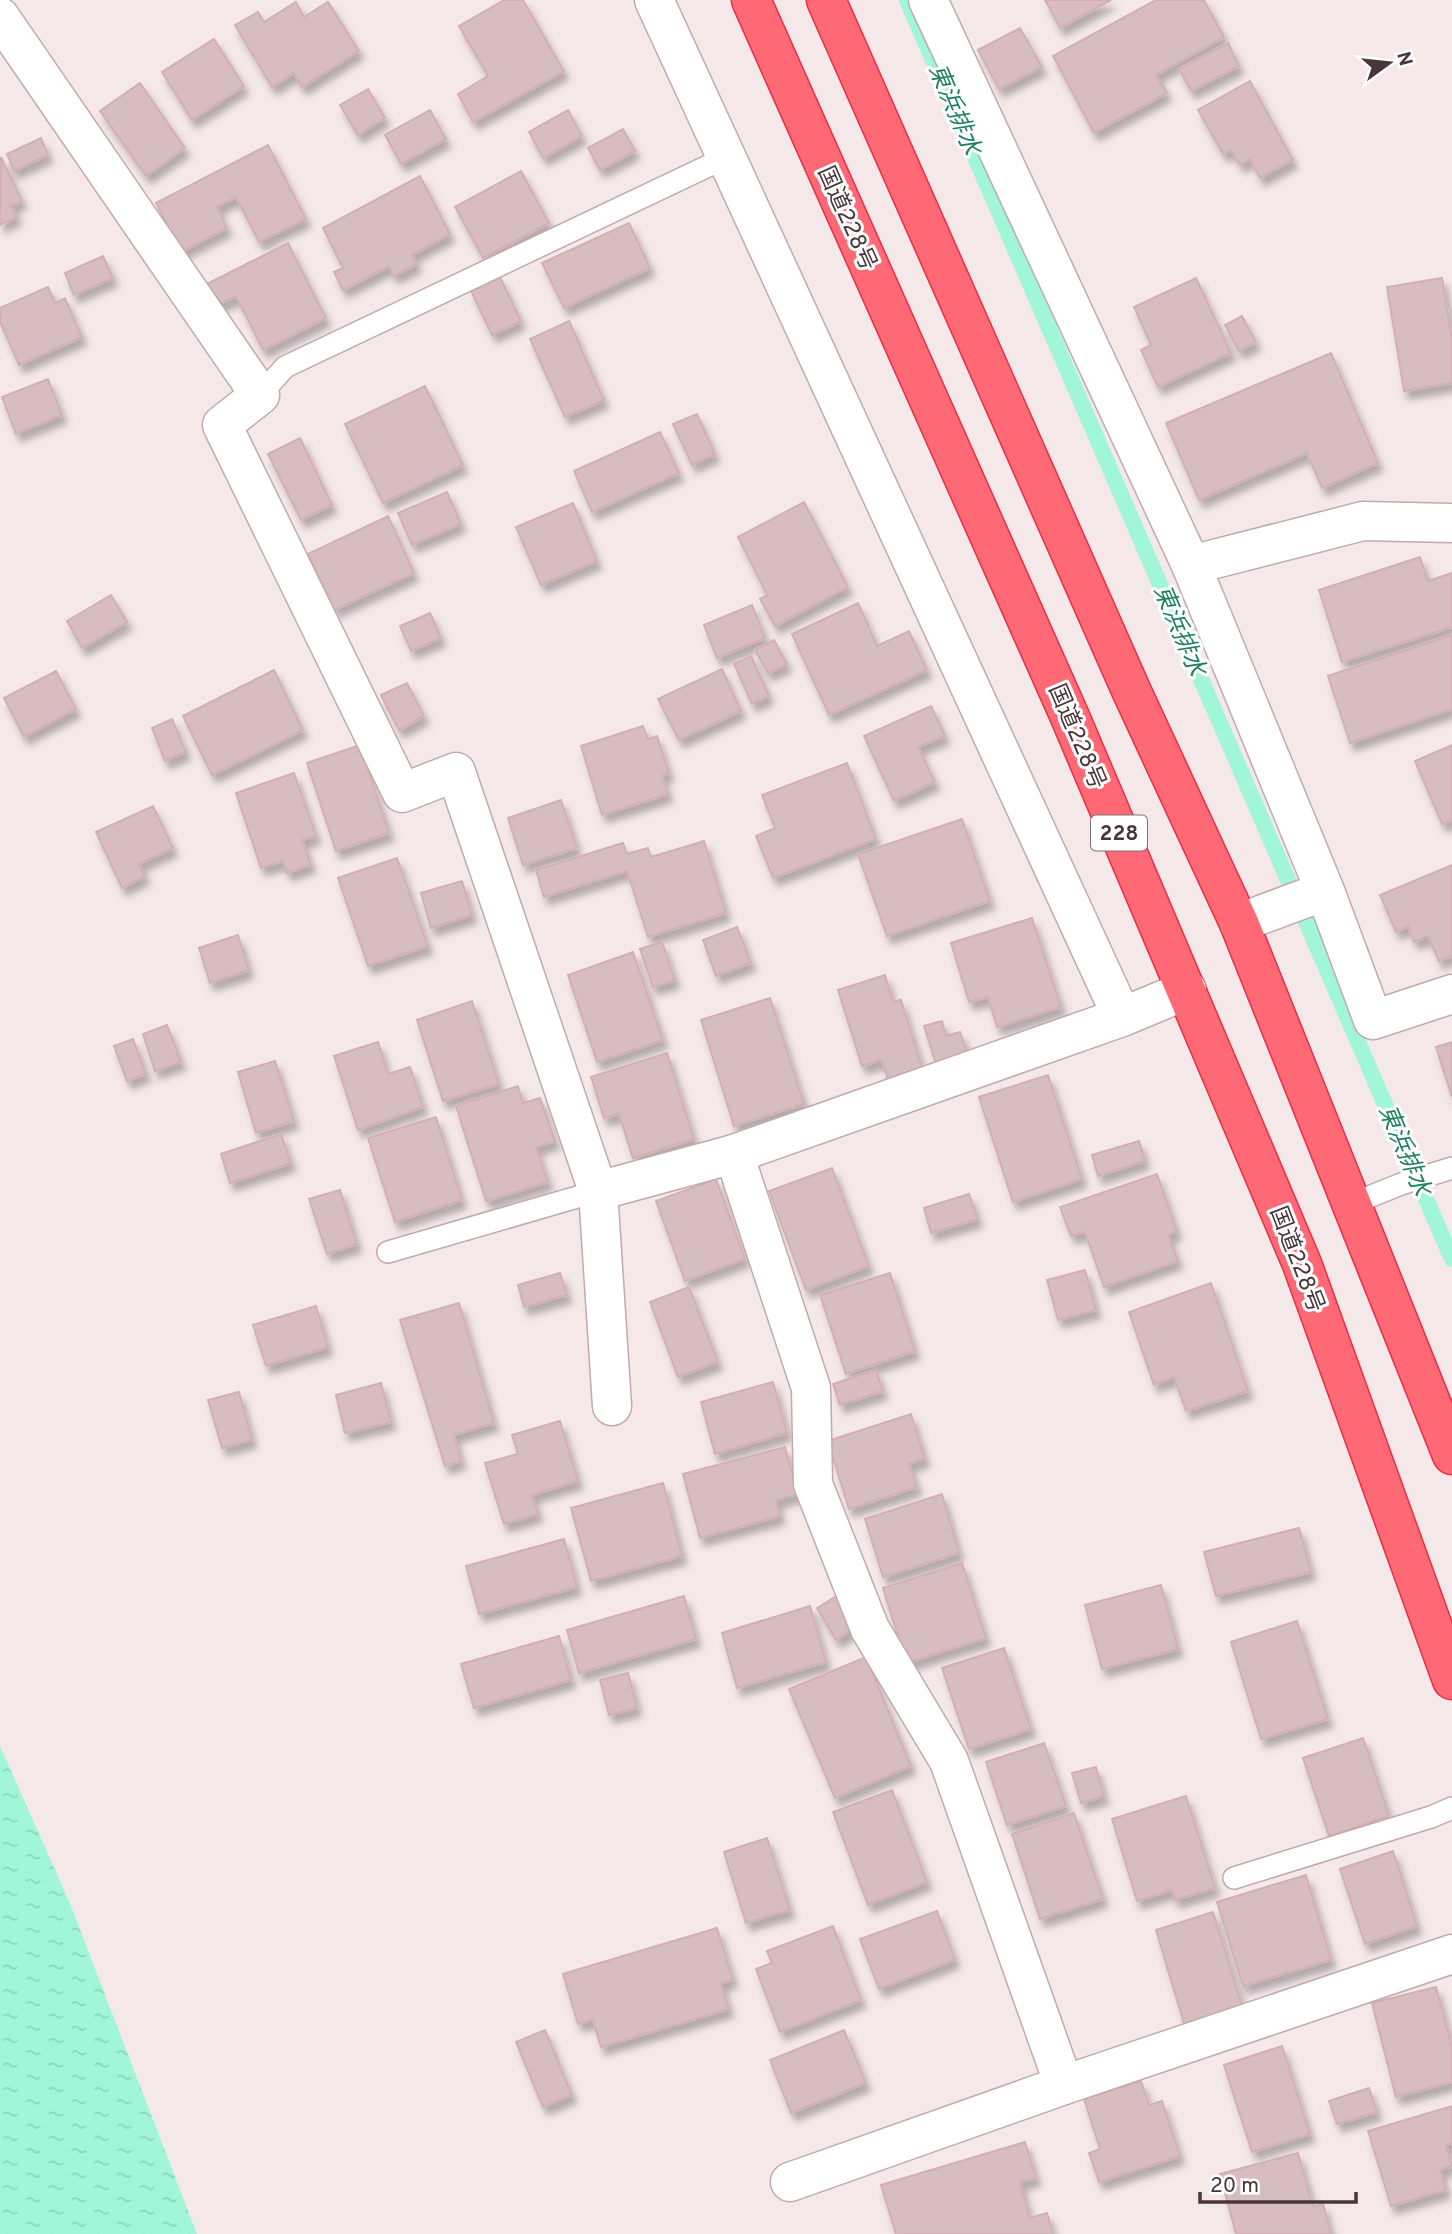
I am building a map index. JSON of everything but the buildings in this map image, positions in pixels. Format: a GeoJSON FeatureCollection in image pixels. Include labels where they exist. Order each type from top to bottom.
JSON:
{"type":"FeatureCollection","features":[{"type":"Feature","properties":{"kind":"highway","name":"国道228号"},"geometry":{"type":"LineString","coordinates":[[751,0],[1070,717],[1302,1264],[1452,1680]]}},
{"type":"Feature","properties":{"kind":"highway"},"geometry":{"type":"LineString","coordinates":[[826,0],[1131,690],[1239,923],[1452,1455]]}},
{"type":"Feature","properties":{"kind":"street"},"geometry":{"type":"LineString","coordinates":[[25,0],[0,16],[260,395],[222,425],[402,793],[456,772],[598,1191],[612,1406]]}},
{"type":"Feature","properties":{"kind":"street"},"geometry":{"type":"LineString","coordinates":[[654,0],[1122,1017]]}},
{"type":"Feature","properties":{"kind":"street"},"geometry":{"type":"LineString","coordinates":[[928,0],[1191,565],[1325,891],[1373,1020],[1452,994]]}},
{"type":"Feature","properties":{"kind":"street"},"geometry":{"type":"LineString","coordinates":[[1191,565],[1363,521],[1452,523]]}},
{"type":"Feature","properties":{"kind":"street"},"geometry":{"type":"LineString","coordinates":[[1239,923],[1325,891]]}},
{"type":"Feature","properties":{"kind":"street"},"geometry":{"type":"LineString","coordinates":[[598,1191],[734,1154],[1122,1017],[1186,990]]}},
{"type":"Feature","properties":{"kind":"street"},"geometry":{"type":"LineString","coordinates":[[734,1154],[811,1388],[813,1484],[870,1629],[950,1761],[1064,2085]]}},
{"type":"Feature","properties":{"kind":"street"},"geometry":{"type":"LineString","coordinates":[[790,2182],[1064,2085],[1452,1954]]}},
{"type":"Feature","properties":{"kind":"lane"},"geometry":{"type":"LineString","coordinates":[[260,395],[285,367],[727,157]]}},
{"type":"Feature","properties":{"kind":"lane"},"geometry":{"type":"LineString","coordinates":[[1352,1204],[1401,1184],[1452,1168]]}},
{"type":"Feature","properties":{"kind":"lane"},"geometry":{"type":"LineString","coordinates":[[387,1252],[598,1191]]}},
{"type":"Feature","properties":{"kind":"lane"},"geometry":{"type":"LineString","coordinates":[[1234,1878],[1432,1817],[1452,1808]]}},
{"type":"Feature","properties":{"kind":"water"},"geometry":{"type":"Polygon","coordinates":[[[0,1746],[69,1901],[197,2234],[0,2234],[0,1746]]]}},
{"type":"Feature","properties":{"kind":"waterway","name":"東浜排水"},"geometry":{"type":"LineString","coordinates":[[907,0],[1452,1259]]}}]}
